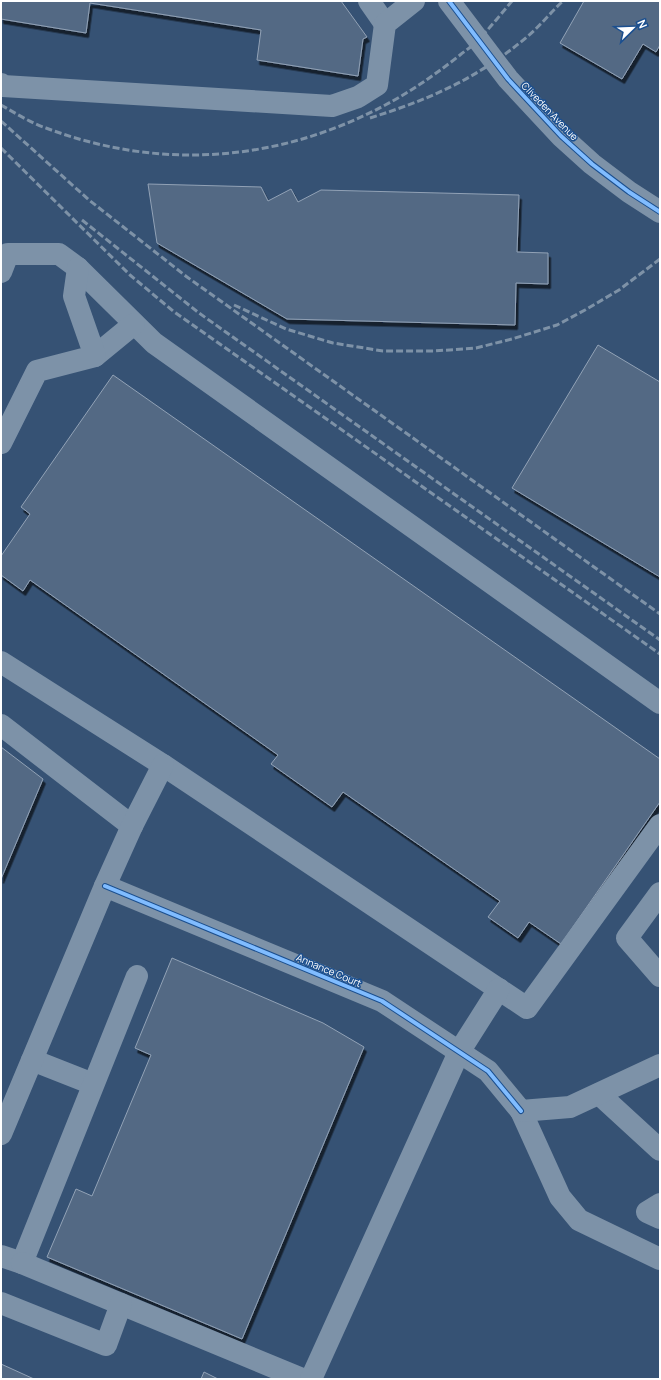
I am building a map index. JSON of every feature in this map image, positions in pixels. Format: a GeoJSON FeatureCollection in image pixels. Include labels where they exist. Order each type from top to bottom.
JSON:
{"type":"FeatureCollection","features":[{"type":"Feature","properties":{"kind":"street"},"geometry":{"type":"LineString","coordinates":[[1,84],[4,86],[332,106],[358,97],[377,85],[385,24],[369,1]]}},
{"type":"Feature","properties":{"kind":"street"},"geometry":{"type":"LineString","coordinates":[[385,24],[414,1]]}},
{"type":"Feature","properties":{"kind":"street","name":"Cliveden Avenue"},"geometry":{"type":"LineString","coordinates":[[449,1],[508,79],[561,136],[592,164],[629,192],[660,212]]}},
{"type":"Feature","properties":{"kind":"street"},"geometry":{"type":"LineString","coordinates":[[1,272],[8,254],[59,254],[78,268],[154,343],[660,703]]}},
{"type":"Feature","properties":{"kind":"street"},"geometry":{"type":"LineString","coordinates":[[78,268],[74,296],[95,356]]}},
{"type":"Feature","properties":{"kind":"street"},"geometry":{"type":"LineString","coordinates":[[1,443],[37,371],[95,356],[134,324]]}},
{"type":"Feature","properties":{"kind":"street"},"geometry":{"type":"LineString","coordinates":[[1,662],[162,765],[527,1008],[660,826]]}},
{"type":"Feature","properties":{"kind":"street"},"geometry":{"type":"LineString","coordinates":[[1,725],[132,826]]}},
{"type":"Feature","properties":{"kind":"street"},"geometry":{"type":"LineString","coordinates":[[1,1134],[105,886],[162,765]]}},
{"type":"Feature","properties":{"kind":"street","name":"Annance Court"},"geometry":{"type":"LineString","coordinates":[[105,886],[382,1001],[488,1071],[521,1110],[560,1197],[579,1220],[660,1259]]}},
{"type":"Feature","properties":{"kind":"street"},"geometry":{"type":"LineString","coordinates":[[660,893],[627,938],[660,976]]}},
{"type":"Feature","properties":{"kind":"street"},"geometry":{"type":"LineString","coordinates":[[22,1263],[137,976]]}},
{"type":"Feature","properties":{"kind":"street"},"geometry":{"type":"LineString","coordinates":[[311,1379],[458,1052],[499,989]]}},
{"type":"Feature","properties":{"kind":"street"},"geometry":{"type":"LineString","coordinates":[[32,1060],[93,1084]]}},
{"type":"Feature","properties":{"kind":"street"},"geometry":{"type":"LineString","coordinates":[[521,1110],[570,1107],[660,1065]]}},
{"type":"Feature","properties":{"kind":"street"},"geometry":{"type":"LineString","coordinates":[[599,1094],[660,1150]]}},
{"type":"Feature","properties":{"kind":"street"},"geometry":{"type":"LineString","coordinates":[[660,1204],[647,1212],[660,1218]]}},
{"type":"Feature","properties":{"kind":"street"},"geometry":{"type":"LineString","coordinates":[[1,1256],[22,1263],[302,1379]]}},
{"type":"Feature","properties":{"kind":"street"},"geometry":{"type":"LineString","coordinates":[[1,1304],[106,1345],[121,1304]]}},
{"type":"Feature","properties":{"kind":"building"},"geometry":{"type":"Polygon","coordinates":[[[1,1],[341,1],[367,37],[363,39],[358,76],[257,60],[261,30],[90,3],[86,33],[1,19],[1,1]]]}},
{"type":"Feature","properties":{"kind":"building"},"geometry":{"type":"Polygon","coordinates":[[[584,1],[660,1],[660,45],[656,52],[643,44],[622,79],[560,43],[584,1]]]}},
{"type":"Feature","properties":{"kind":"building"},"geometry":{"type":"Polygon","coordinates":[[[148,184],[261,187],[268,201],[291,189],[298,202],[321,190],[519,195],[517,252],[548,253],[548,284],[516,283],[515,325],[287,319],[157,243],[148,184]]]}},
{"type":"Feature","properties":{"kind":"building"},"geometry":{"type":"Polygon","coordinates":[[[598,345],[660,382],[660,577],[512,488],[598,345]]]}},
{"type":"Feature","properties":{"kind":"building"},"geometry":{"type":"Polygon","coordinates":[[[113,375],[660,759],[660,802],[561,944],[529,922],[518,938],[488,917],[500,901],[343,792],[332,807],[271,764],[278,755],[30,580],[23,591],[1,575],[1,556],[30,514],[21,507],[113,375]]]}},
{"type":"Feature","properties":{"kind":"building"},"geometry":{"type":"Polygon","coordinates":[[[1,747],[43,779],[1,879],[1,747]]]}},
{"type":"Feature","properties":{"kind":"building"},"geometry":{"type":"Polygon","coordinates":[[[172,958],[323,1023],[364,1047],[242,1339],[47,1257],[76,1189],[92,1196],[151,1055],[135,1048],[172,958]]]}},
{"type":"Feature","properties":{"kind":"building"},"geometry":{"type":"Polygon","coordinates":[[[1,1364],[34,1379],[1,1379],[1,1364]]]}},
{"type":"Feature","properties":{"kind":"building"},"geometry":{"type":"Polygon","coordinates":[[[204,1372],[218,1379],[201,1379],[204,1372]]]}},
{"type":"Feature","properties":{"kind":"railway"},"geometry":{"type":"LineString","coordinates":[[1,105],[40,126],[91,142],[136,151],[181,155],[225,154],[270,147],[313,136],[356,119],[398,98],[437,72],[474,44],[512,1]]}},
{"type":"Feature","properties":{"kind":"railway"},"geometry":{"type":"LineString","coordinates":[[370,118],[434,95],[473,75],[510,51],[528,36],[563,1]]}},
{"type":"Feature","properties":{"kind":"railway"},"geometry":{"type":"LineString","coordinates":[[1,121],[89,200],[187,277],[660,614]]}},
{"type":"Feature","properties":{"kind":"railway"},"geometry":{"type":"LineString","coordinates":[[1,148],[130,275],[173,311],[660,654]]}},
{"type":"Feature","properties":{"kind":"railway"},"geometry":{"type":"LineString","coordinates":[[82,220],[199,313],[660,640]]}},
{"type":"Feature","properties":{"kind":"railway"},"geometry":{"type":"LineString","coordinates":[[234,305],[286,329],[333,343],[383,351],[434,351],[476,348],[557,325],[619,290],[660,259]]}},
{"type":"Feature","properties":{"kind":"cycle path"},"geometry":{"type":"LineString","coordinates":[[449,1],[508,79],[561,136],[592,164],[629,192],[660,212]]}},
{"type":"Feature","properties":{"kind":"cycle path"},"geometry":{"type":"LineString","coordinates":[[105,886],[382,1001],[488,1071],[521,1111]]}}]}
